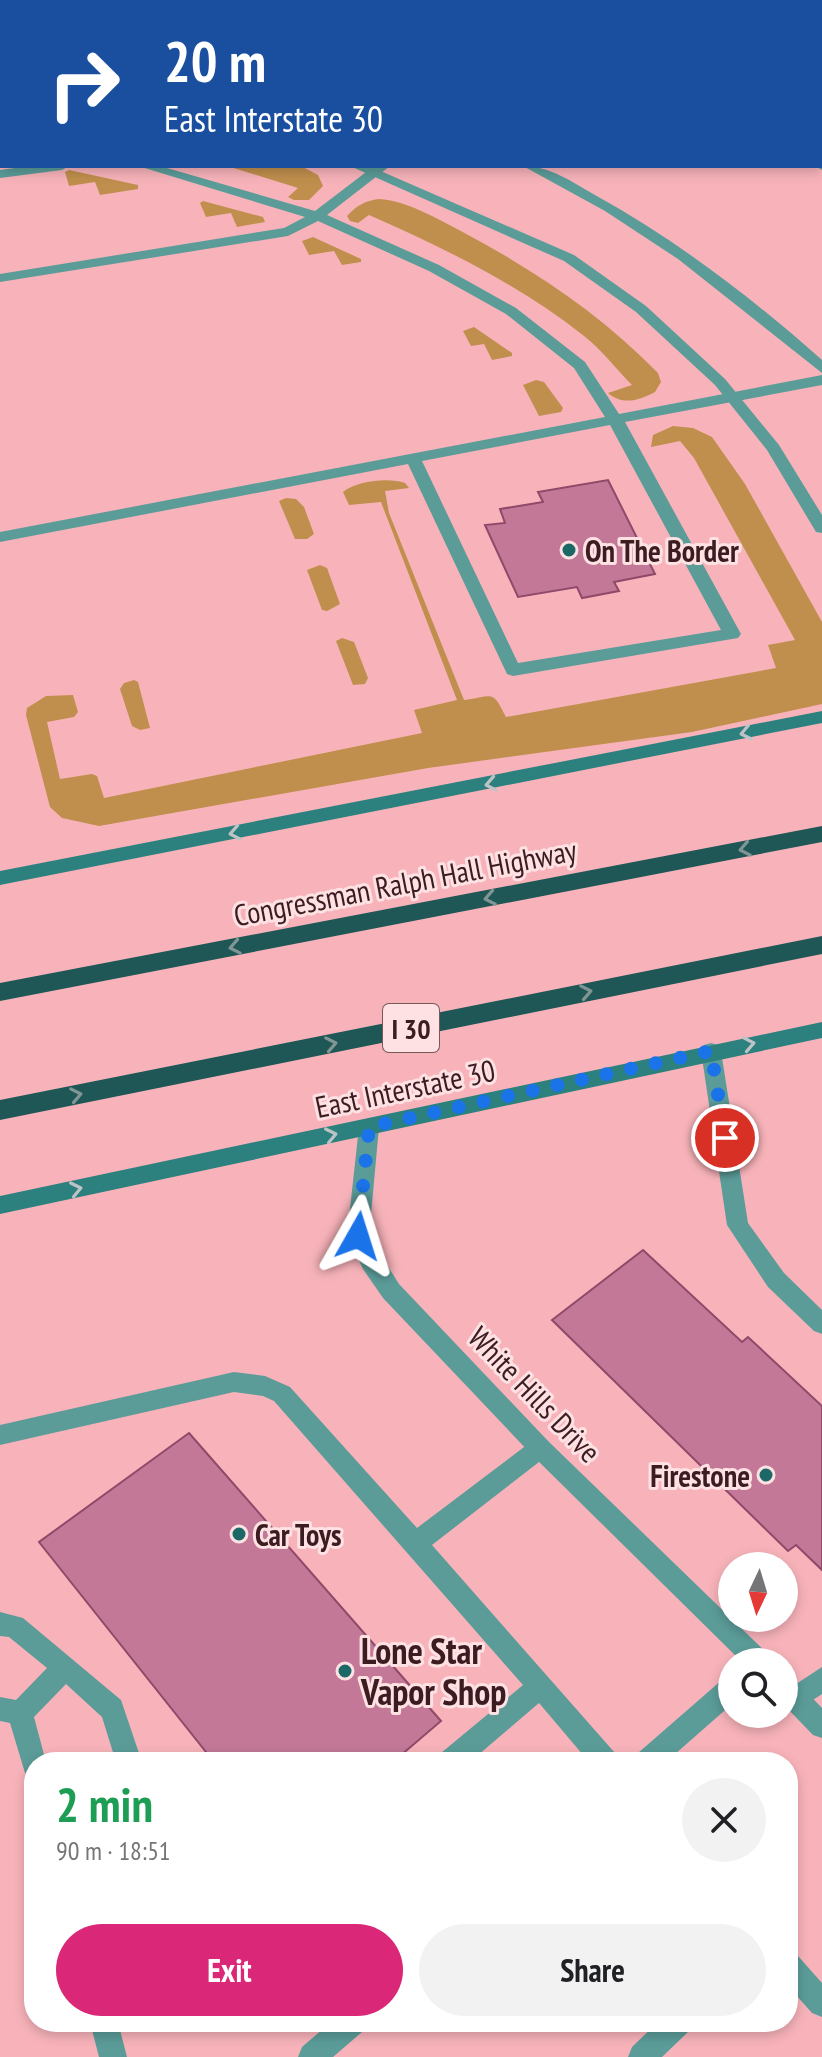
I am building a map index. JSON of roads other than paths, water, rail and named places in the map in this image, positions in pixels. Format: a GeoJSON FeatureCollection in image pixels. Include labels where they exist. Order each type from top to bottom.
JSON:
{"type":"FeatureCollection","features":[{"type":"Feature","properties":{"kind":"highway","name":"Congressman Ralph Hall Highway"},"geometry":{"type":"LineString","coordinates":[[0,992],[822,834]]}},
{"type":"Feature","properties":{"kind":"highway","name":"I 30"},"geometry":{"type":"LineString","coordinates":[[0,1110],[822,945]]}},
{"type":"Feature","properties":{"kind":"main road"},"geometry":{"type":"LineString","coordinates":[[0,878],[822,717]]}},
{"type":"Feature","properties":{"kind":"main road","name":"East Interstate 30"},"geometry":{"type":"LineString","coordinates":[[0,1205],[711,1051],[822,1030]]}},
{"type":"Feature","properties":{"kind":"street"},"geometry":{"type":"LineString","coordinates":[[0,174],[46,168]]}},
{"type":"Feature","properties":{"kind":"street"},"geometry":{"type":"LineString","coordinates":[[152,168],[317,216],[434,268],[511,311],[580,365],[616,421],[732,634],[513,670],[413,458]]}},
{"type":"Feature","properties":{"kind":"street"},"geometry":{"type":"LineString","coordinates":[[534,168],[597,199],[720,280],[822,368]]}},
{"type":"Feature","properties":{"kind":"street"},"geometry":{"type":"LineString","coordinates":[[0,278],[288,232],[317,216],[379,169],[569,258],[641,309],[731,396],[773,448],[822,528]]}},
{"type":"Feature","properties":{"kind":"street"},"geometry":{"type":"LineString","coordinates":[[0,537],[822,380]]}},
{"type":"Feature","properties":{"kind":"street"},"geometry":{"type":"LineString","coordinates":[[711,1051],[738,1225],[776,1280],[822,1324]]}},
{"type":"Feature","properties":{"kind":"street","name":"White Hills Drive"},"geometry":{"type":"LineString","coordinates":[[369,1127],[358,1236],[391,1291],[540,1448],[745,1648]]}},
{"type":"Feature","properties":{"kind":"street"},"geometry":{"type":"LineString","coordinates":[[0,1435],[234,1382],[265,1386],[282,1394],[597,1752]]}},
{"type":"Feature","properties":{"kind":"street"},"geometry":{"type":"LineString","coordinates":[[415,1543],[540,1448]]}},
{"type":"Feature","properties":{"kind":"street"},"geometry":{"type":"LineString","coordinates":[[0,1624],[14,1626],[112,1709],[126,1752]]}},
{"type":"Feature","properties":{"kind":"street"},"geometry":{"type":"LineString","coordinates":[[29,1752],[10,1711],[65,1667]]}},
{"type":"Feature","properties":{"kind":"street"},"geometry":{"type":"LineString","coordinates":[[798,1690],[822,1679]]}},
{"type":"Feature","properties":{"kind":"street"},"geometry":{"type":"LineString","coordinates":[[462,1752],[539,1687]]}},
{"type":"Feature","properties":{"kind":"street"},"geometry":{"type":"LineString","coordinates":[[658,1752],[718,1700]]}},
{"type":"Feature","properties":{"kind":"street"},"geometry":{"type":"LineString","coordinates":[[798,1701],[822,1726]]}},
{"type":"Feature","properties":{"kind":"street"},"geometry":{"type":"LineString","coordinates":[[798,1977],[822,2003]]}},
{"type":"Feature","properties":{"kind":"street"},"geometry":{"type":"LineString","coordinates":[[107,2032],[113,2057]]}},
{"type":"Feature","properties":{"kind":"street"},"geometry":{"type":"LineString","coordinates":[[312,2057],[341,2032]]}},
{"type":"Feature","properties":{"kind":"street"},"geometry":{"type":"LineString","coordinates":[[642,2057],[668,2032]]}},
{"type":"Feature","properties":{"kind":"place","name":"On The Border"},"geometry":{"type":"Point","coordinates":[569,550]}},
{"type":"Feature","properties":{"kind":"place","name":"Firestone"},"geometry":{"type":"Point","coordinates":[766,1475]}},
{"type":"Feature","properties":{"kind":"place","name":"Car Toys"},"geometry":{"type":"Point","coordinates":[239,1534]}},
{"type":"Feature","properties":{"kind":"place","name":"Lone Star Vapor Shop"},"geometry":{"type":"Point","coordinates":[345,1671]}}]}
